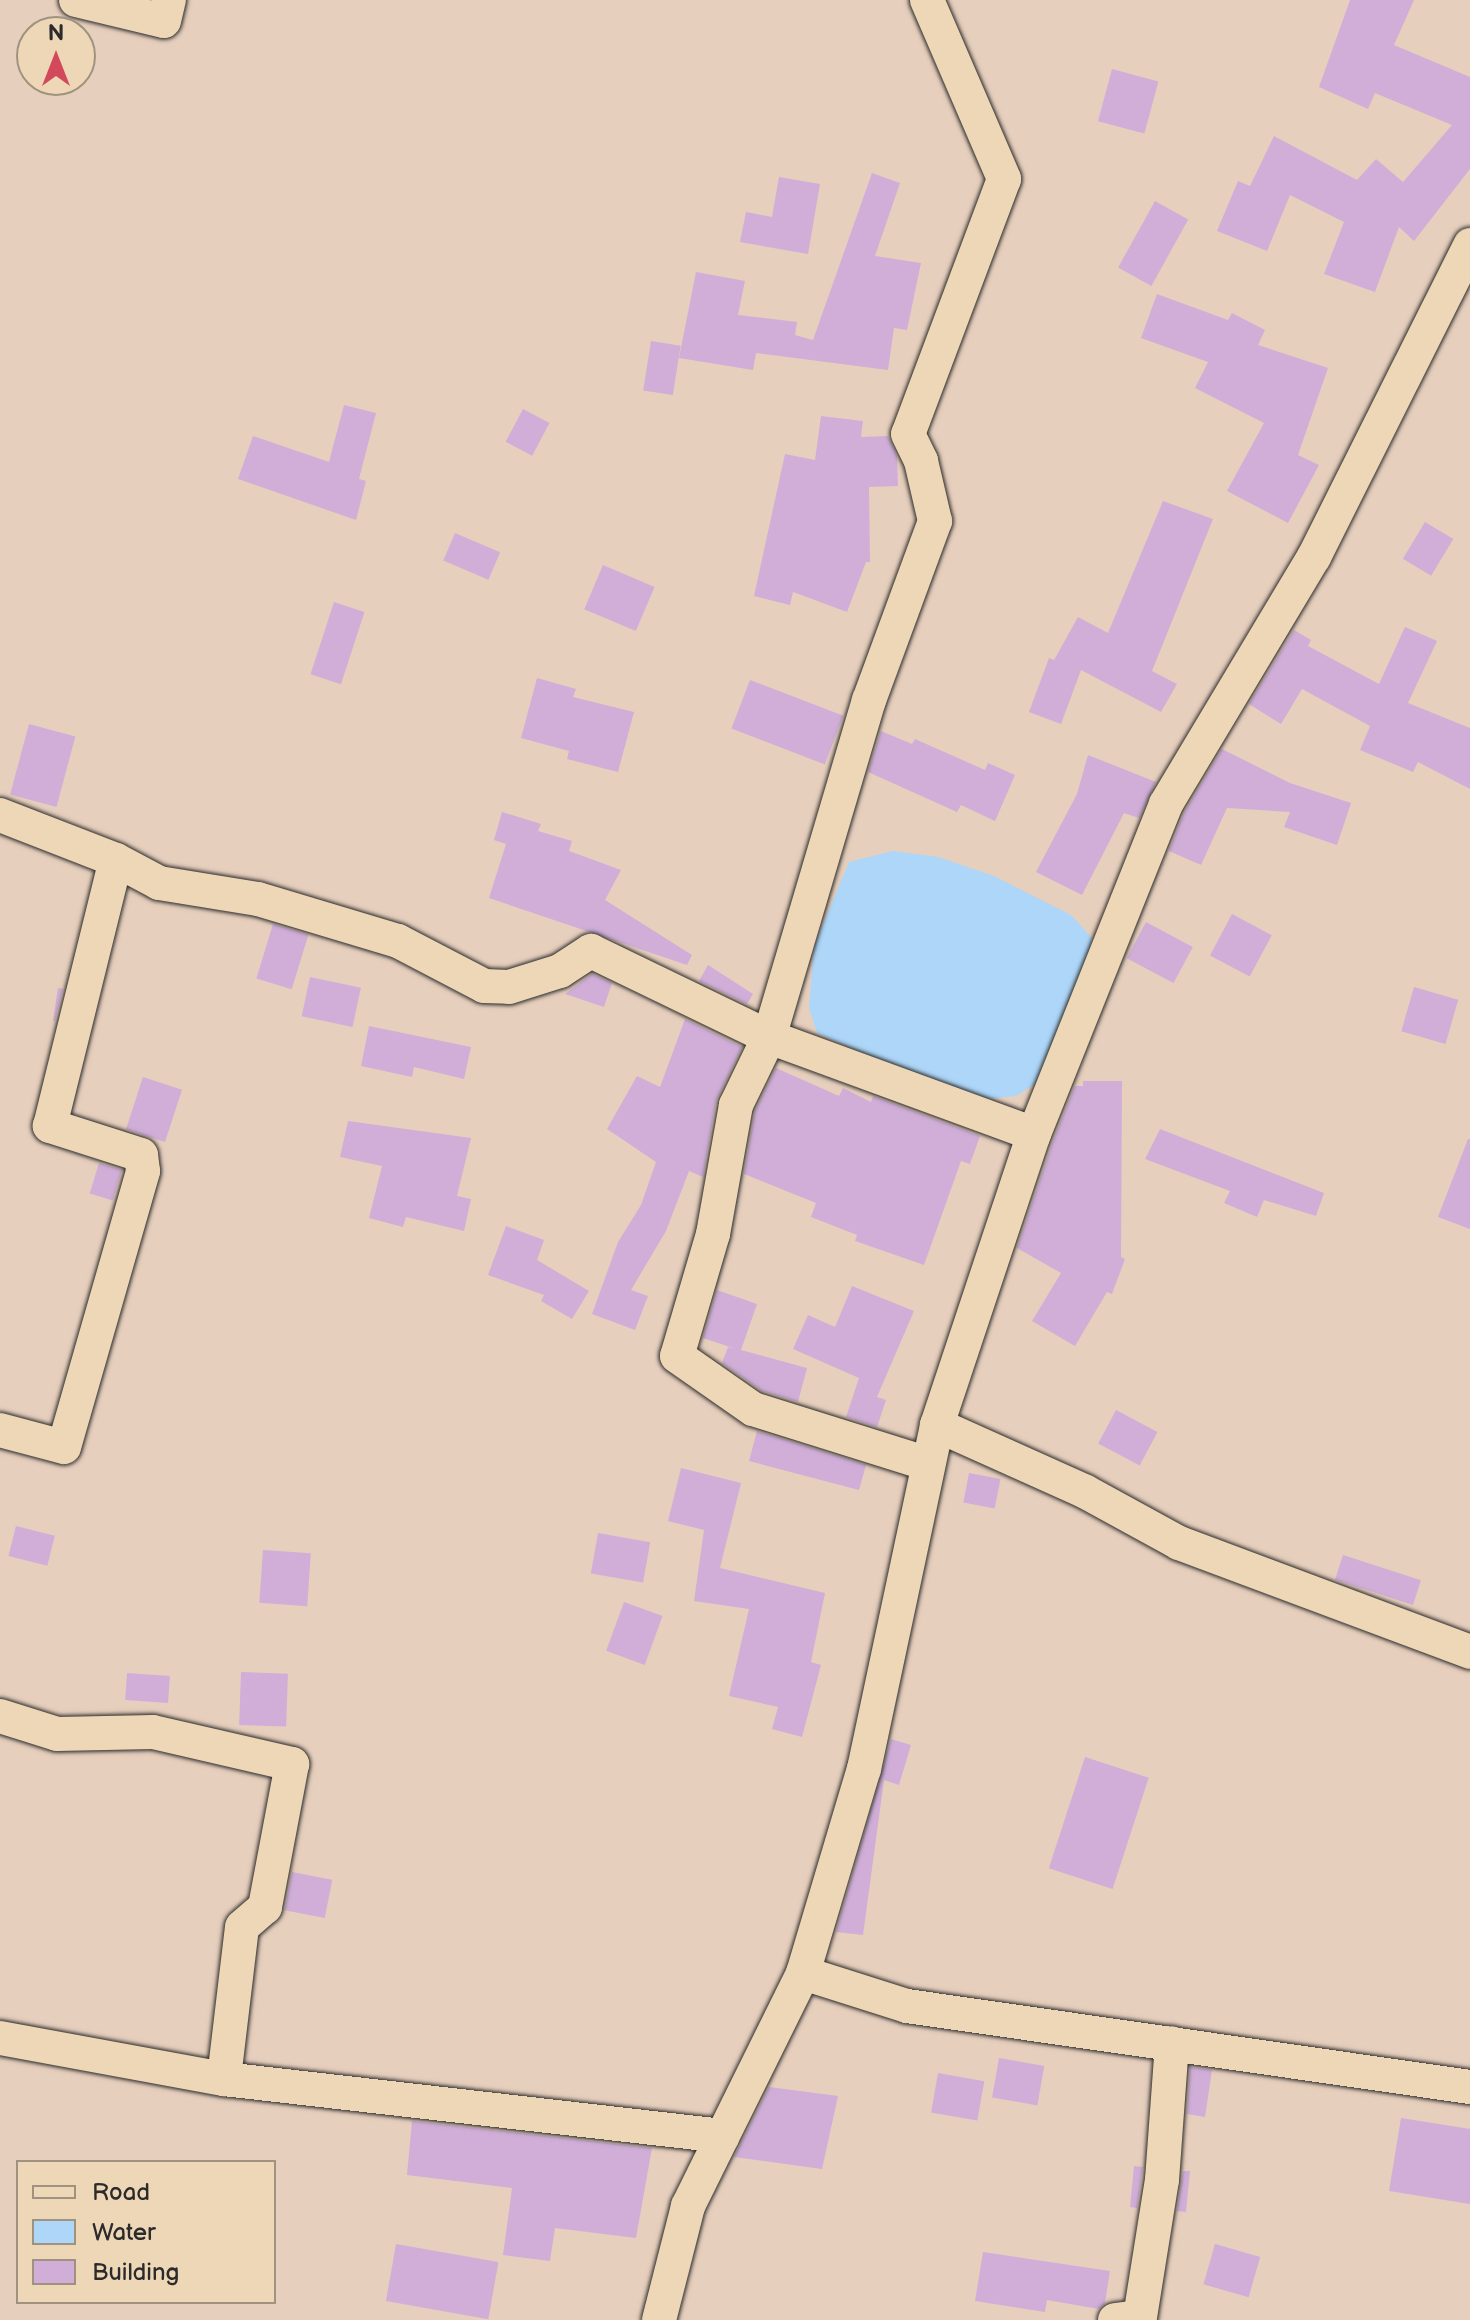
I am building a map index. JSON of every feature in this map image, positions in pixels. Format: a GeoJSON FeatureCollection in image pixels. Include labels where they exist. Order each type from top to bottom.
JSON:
{"type":"FeatureCollection","features":[{"type":"Feature","properties":{"kind":"street"},"geometry":{"type":"LineString","coordinates":[[76,0],[164,21],[169,0]]}},
{"type":"Feature","properties":{"kind":"street"},"geometry":{"type":"LineString","coordinates":[[927,0],[1004,179],[908,434],[921,461],[935,521],[869,700],[769,1037],[736,1105],[713,1234],[677,1356],[753,1409],[928,1464]]}},
{"type":"Feature","properties":{"kind":"street"},"geometry":{"type":"LineString","coordinates":[[659,2320],[688,2206],[803,1973],[864,1769],[937,1425],[1034,1134],[1166,804],[1314,557],[1470,245]]}},
{"type":"Feature","properties":{"kind":"street"},"geometry":{"type":"LineString","coordinates":[[0,815],[116,860],[159,883],[258,899],[398,941],[484,986],[509,987],[560,971],[591,951],[769,1037],[1034,1134]]}},
{"type":"Feature","properties":{"kind":"street"},"geometry":{"type":"LineString","coordinates":[[0,1430],[64,1447],[143,1171],[141,1155],[50,1126],[116,860]]}},
{"type":"Feature","properties":{"kind":"street"},"geometry":{"type":"LineString","coordinates":[[937,1425],[1086,1492],[1179,1543],[1470,1652]]}},
{"type":"Feature","properties":{"kind":"street"},"geometry":{"type":"LineString","coordinates":[[0,1716],[57,1734],[153,1732],[292,1764],[265,1907],[242,1927],[224,2079]]}},
{"type":"Feature","properties":{"kind":"street"},"geometry":{"type":"LineString","coordinates":[[803,1973],[907,2006],[1470,2087]]}},
{"type":"Feature","properties":{"kind":"street"},"geometry":{"type":"LineString","coordinates":[[0,2038],[224,2079],[723,2136]]}},
{"type":"Feature","properties":{"kind":"street"},"geometry":{"type":"LineString","coordinates":[[1115,2320],[1140,2317],[1162,2180],[1172,2043]]}},
{"type":"Feature","properties":{"kind":"water"},"geometry":{"type":"Polygon","coordinates":[[[893,851],[938,857],[994,876],[1071,915],[1092,938],[1084,979],[1040,1081],[1016,1096],[990,1099],[939,1088],[817,1033],[809,1008],[814,946],[849,862],[893,851]]]}},
{"type":"Feature","properties":{"kind":"building"},"geometry":{"type":"Polygon","coordinates":[[[1350,0],[1414,0],[1394,45],[1470,77],[1470,169],[1414,241],[1399,227],[1375,292],[1324,274],[1344,222],[1290,195],[1267,251],[1217,231],[1238,181],[1250,186],[1274,136],[1357,180],[1376,159],[1403,182],[1452,125],[1375,93],[1368,109],[1319,87],[1350,0]]]}},
{"type":"Feature","properties":{"kind":"building"},"geometry":{"type":"Polygon","coordinates":[[[1112,69],[1158,81],[1144,134],[1098,121],[1112,69]]]}},
{"type":"Feature","properties":{"kind":"building"},"geometry":{"type":"Polygon","coordinates":[[[872,173],[900,183],[875,256],[921,263],[907,330],[894,328],[888,370],[756,353],[753,370],[679,358],[696,272],[745,281],[738,315],[797,322],[795,335],[813,340],[872,173]]]}},
{"type":"Feature","properties":{"kind":"building"},"geometry":{"type":"Polygon","coordinates":[[[779,177],[820,184],[808,254],[740,242],[746,212],[772,217],[779,177]]]}},
{"type":"Feature","properties":{"kind":"building"},"geometry":{"type":"Polygon","coordinates":[[[1155,201],[1188,219],[1151,286],[1118,267],[1155,201]]]}},
{"type":"Feature","properties":{"kind":"building"},"geometry":{"type":"Polygon","coordinates":[[[1157,294],[1228,320],[1232,313],[1265,330],[1258,345],[1328,368],[1298,455],[1319,465],[1288,523],[1227,491],[1264,423],[1195,388],[1208,362],[1141,338],[1157,294]]]}},
{"type":"Feature","properties":{"kind":"building"},"geometry":{"type":"Polygon","coordinates":[[[651,341],[681,346],[673,395],[643,390],[651,341]]]}},
{"type":"Feature","properties":{"kind":"building"},"geometry":{"type":"Polygon","coordinates":[[[344,405],[376,413],[359,479],[366,481],[356,520],[238,479],[253,436],[329,462],[344,405]]]}},
{"type":"Feature","properties":{"kind":"building"},"geometry":{"type":"Polygon","coordinates":[[[523,409],[549,423],[532,456],[506,442],[523,409]]]}},
{"type":"Feature","properties":{"kind":"building"},"geometry":{"type":"Polygon","coordinates":[[[821,416],[863,421],[861,437],[888,436],[897,456],[898,486],[869,487],[870,562],[866,562],[847,612],[793,592],[790,605],[754,596],[785,454],[815,460],[821,416]]]}},
{"type":"Feature","properties":{"kind":"building"},"geometry":{"type":"Polygon","coordinates":[[[1163,501],[1213,519],[1152,671],[1177,684],[1161,712],[1081,670],[1061,724],[1029,712],[1049,658],[1054,660],[1078,617],[1108,633],[1163,501]]]}},
{"type":"Feature","properties":{"kind":"building"},"geometry":{"type":"Polygon","coordinates":[[[1425,522],[1453,539],[1431,576],[1403,559],[1425,522]]]}},
{"type":"Feature","properties":{"kind":"building"},"geometry":{"type":"Polygon","coordinates":[[[455,533],[500,552],[488,580],[443,561],[455,533]]]}},
{"type":"Feature","properties":{"kind":"building"},"geometry":{"type":"Polygon","coordinates":[[[603,565],[655,587],[636,631],[584,609],[603,565]]]}},
{"type":"Feature","properties":{"kind":"building"},"geometry":{"type":"Polygon","coordinates":[[[334,602],[364,612],[341,684],[311,674],[334,602]]]}},
{"type":"Feature","properties":{"kind":"building"},"geometry":{"type":"Polygon","coordinates":[[[1405,627],[1437,641],[1408,703],[1470,728],[1470,789],[1418,762],[1413,772],[1360,750],[1370,726],[1302,689],[1281,724],[1249,704],[1294,630],[1311,640],[1308,646],[1379,684],[1405,627]]]}},
{"type":"Feature","properties":{"kind":"building"},"geometry":{"type":"Polygon","coordinates":[[[537,678],[576,689],[573,697],[634,712],[618,772],[567,759],[569,751],[521,738],[537,678]]]}},
{"type":"Feature","properties":{"kind":"building"},"geometry":{"type":"Polygon","coordinates":[[[750,680],[843,716],[825,764],[731,729],[750,680]]]}},
{"type":"Feature","properties":{"kind":"building"},"geometry":{"type":"Polygon","coordinates":[[[29,724],[75,736],[56,807],[10,795],[29,724]]]}},
{"type":"Feature","properties":{"kind":"building"},"geometry":{"type":"Polygon","coordinates":[[[881,731],[912,744],[915,739],[985,770],[988,763],[1015,775],[995,821],[961,805],[957,812],[868,772],[881,731]]]}},
{"type":"Feature","properties":{"kind":"building"},"geometry":{"type":"Polygon","coordinates":[[[1222,749],[1290,783],[1351,803],[1337,845],[1284,827],[1290,812],[1227,808],[1201,865],[1169,851],[1184,813],[1222,749]]]}},
{"type":"Feature","properties":{"kind":"building"},"geometry":{"type":"Polygon","coordinates":[[[1088,755],[1156,782],[1139,818],[1124,813],[1082,895],[1036,872],[1077,794],[1088,755]]]}},
{"type":"Feature","properties":{"kind":"building"},"geometry":{"type":"Polygon","coordinates":[[[502,812],[541,824],[538,831],[572,841],[569,851],[621,870],[605,900],[692,955],[687,965],[489,898],[506,844],[494,840],[502,812]]]}},
{"type":"Feature","properties":{"kind":"building"},"geometry":{"type":"Polygon","coordinates":[[[1232,914],[1272,935],[1250,977],[1210,955],[1232,914]]]}},
{"type":"Feature","properties":{"kind":"building"},"geometry":{"type":"Polygon","coordinates":[[[1146,922],[1193,947],[1174,983],[1127,958],[1146,922]]]}},
{"type":"Feature","properties":{"kind":"building"},"geometry":{"type":"Polygon","coordinates":[[[273,924],[308,935],[292,989],[256,979],[273,924]]]}},
{"type":"Feature","properties":{"kind":"building"},"geometry":{"type":"Polygon","coordinates":[[[708,965],[753,994],[747,1004],[699,981],[708,965]]]}},
{"type":"Feature","properties":{"kind":"building"},"geometry":{"type":"Polygon","coordinates":[[[592,974],[612,983],[604,1007],[565,994],[592,974]]]}},
{"type":"Feature","properties":{"kind":"building"},"geometry":{"type":"Polygon","coordinates":[[[310,977],[361,988],[353,1027],[302,1016],[310,977]]]}},
{"type":"Feature","properties":{"kind":"building"},"geometry":{"type":"Polygon","coordinates":[[[1414,987],[1458,1000],[1446,1044],[1401,1031],[1414,987]]]}},
{"type":"Feature","properties":{"kind":"building"},"geometry":{"type":"Polygon","coordinates":[[[58,988],[63,989],[53,1021],[58,988]]]}},
{"type":"Feature","properties":{"kind":"building"},"geometry":{"type":"Polygon","coordinates":[[[685,1019],[742,1047],[716,1101],[703,1177],[689,1171],[666,1231],[631,1290],[648,1296],[635,1330],[592,1314],[618,1242],[641,1205],[656,1162],[607,1129],[637,1076],[660,1087],[685,1019]]]}},
{"type":"Feature","properties":{"kind":"building"},"geometry":{"type":"Polygon","coordinates":[[[369,1026],[471,1047],[464,1079],[414,1067],[412,1077],[361,1066],[369,1026]]]}},
{"type":"Feature","properties":{"kind":"building"},"geometry":{"type":"Polygon","coordinates":[[[776,1068],[839,1096],[843,1088],[871,1102],[873,1096],[980,1136],[970,1164],[961,1161],[924,1265],[855,1241],[857,1235],[811,1217],[816,1203],[744,1174],[755,1111],[776,1068]]]}},
{"type":"Feature","properties":{"kind":"building"},"geometry":{"type":"Polygon","coordinates":[[[143,1077],[182,1090],[165,1142],[126,1129],[143,1077]]]}},
{"type":"Feature","properties":{"kind":"building"},"geometry":{"type":"Polygon","coordinates":[[[1083,1081],[1122,1081],[1121,1257],[1125,1259],[1112,1294],[1107,1292],[1075,1346],[1032,1321],[1061,1273],[1017,1248],[1053,1141],[1075,1086],[1083,1086],[1083,1081]]]}},
{"type":"Feature","properties":{"kind":"building"},"geometry":{"type":"Polygon","coordinates":[[[348,1121],[471,1138],[457,1196],[471,1199],[464,1231],[406,1217],[403,1227],[369,1218],[382,1166],[340,1157],[348,1121]]]}},
{"type":"Feature","properties":{"kind":"building"},"geometry":{"type":"Polygon","coordinates":[[[1160,1129],[1324,1193],[1316,1216],[1264,1200],[1257,1217],[1224,1203],[1230,1191],[1145,1159],[1160,1129]]]}},
{"type":"Feature","properties":{"kind":"building"},"geometry":{"type":"Polygon","coordinates":[[[1470,1139],[1470,1229],[1438,1217],[1470,1139]]]}},
{"type":"Feature","properties":{"kind":"building"},"geometry":{"type":"Polygon","coordinates":[[[99,1163],[122,1170],[113,1201],[90,1194],[99,1163]]]}},
{"type":"Feature","properties":{"kind":"building"},"geometry":{"type":"Polygon","coordinates":[[[506,1226],[544,1240],[537,1260],[589,1291],[572,1319],[541,1301],[544,1295],[488,1275],[506,1226]]]}},
{"type":"Feature","properties":{"kind":"building"},"geometry":{"type":"Polygon","coordinates":[[[852,1286],[914,1311],[877,1397],[886,1400],[877,1427],[846,1417],[859,1378],[793,1349],[808,1315],[835,1327],[852,1286]]]}},
{"type":"Feature","properties":{"kind":"building"},"geometry":{"type":"Polygon","coordinates":[[[717,1290],[757,1304],[741,1350],[807,1368],[798,1402],[762,1391],[722,1363],[728,1347],[736,1349],[703,1338],[717,1290]]]}},
{"type":"Feature","properties":{"kind":"building"},"geometry":{"type":"Polygon","coordinates":[[[1116,1410],[1157,1432],[1140,1466],[1098,1444],[1116,1410]]]}},
{"type":"Feature","properties":{"kind":"building"},"geometry":{"type":"Polygon","coordinates":[[[757,1431],[866,1465],[859,1490],[749,1461],[757,1431]]]}},
{"type":"Feature","properties":{"kind":"building"},"geometry":{"type":"Polygon","coordinates":[[[681,1468],[741,1483],[720,1568],[825,1593],[811,1662],[821,1665],[802,1737],[772,1729],[778,1707],[729,1696],[749,1609],[694,1601],[704,1530],[668,1521],[681,1468]]]}},
{"type":"Feature","properties":{"kind":"building"},"geometry":{"type":"Polygon","coordinates":[[[969,1473],[1000,1479],[995,1509],[963,1502],[969,1473]]]}},
{"type":"Feature","properties":{"kind":"building"},"geometry":{"type":"Polygon","coordinates":[[[16,1526],[55,1536],[47,1566],[9,1556],[16,1526]]]}},
{"type":"Feature","properties":{"kind":"building"},"geometry":{"type":"Polygon","coordinates":[[[598,1533],[650,1542],[643,1583],[591,1573],[598,1533]]]}},
{"type":"Feature","properties":{"kind":"building"},"geometry":{"type":"Polygon","coordinates":[[[263,1550],[311,1553],[307,1606],[259,1603],[263,1550]]]}},
{"type":"Feature","properties":{"kind":"building"},"geometry":{"type":"Polygon","coordinates":[[[1343,1555],[1421,1580],[1413,1605],[1335,1580],[1343,1555]]]}},
{"type":"Feature","properties":{"kind":"building"},"geometry":{"type":"Polygon","coordinates":[[[624,1602],[663,1616],[645,1665],[606,1651],[624,1602]]]}},
{"type":"Feature","properties":{"kind":"building"},"geometry":{"type":"Polygon","coordinates":[[[241,1672],[288,1674],[286,1727],[239,1725],[241,1672]]]}},
{"type":"Feature","properties":{"kind":"building"},"geometry":{"type":"Polygon","coordinates":[[[127,1673],[170,1676],[168,1703],[125,1700],[127,1673]]]}},
{"type":"Feature","properties":{"kind":"building"},"geometry":{"type":"Polygon","coordinates":[[[891,1739],[911,1745],[899,1785],[884,1780],[863,1935],[836,1932],[891,1739]]]}},
{"type":"Feature","properties":{"kind":"building"},"geometry":{"type":"Polygon","coordinates":[[[1085,1757],[1149,1778],[1113,1889],[1049,1868],[1085,1757]]]}},
{"type":"Feature","properties":{"kind":"building"},"geometry":{"type":"Polygon","coordinates":[[[292,1872],[332,1880],[325,1918],[285,1910],[292,1872]]]}},
{"type":"Feature","properties":{"kind":"building"},"geometry":{"type":"Polygon","coordinates":[[[999,2058],[1044,2066],[1037,2105],[992,2097],[999,2058]]]}},
{"type":"Feature","properties":{"kind":"building"},"geometry":{"type":"Polygon","coordinates":[[[1190,2067],[1212,2070],[1205,2117],[1187,2114],[1190,2067]]]}},
{"type":"Feature","properties":{"kind":"building"},"geometry":{"type":"Polygon","coordinates":[[[938,2073],[984,2081],[977,2121],[931,2112],[938,2073]]]}},
{"type":"Feature","properties":{"kind":"building"},"geometry":{"type":"Polygon","coordinates":[[[769,2087],[838,2096],[822,2169],[734,2157],[769,2087]]]}},
{"type":"Feature","properties":{"kind":"building"},"geometry":{"type":"Polygon","coordinates":[[[1401,2118],[1470,2129],[1470,2204],[1389,2191],[1401,2118]]]}},
{"type":"Feature","properties":{"kind":"building"},"geometry":{"type":"Polygon","coordinates":[[[412,2121],[652,2148],[636,2238],[555,2228],[550,2261],[503,2255],[512,2188],[407,2175],[412,2121]]]}},
{"type":"Feature","properties":{"kind":"building"},"geometry":{"type":"Polygon","coordinates":[[[1134,2166],[1143,2167],[1137,2208],[1130,2207],[1134,2166]]]}},
{"type":"Feature","properties":{"kind":"building"},"geometry":{"type":"Polygon","coordinates":[[[1183,2171],[1190,2171],[1186,2212],[1177,2211],[1183,2171]]]}},
{"type":"Feature","properties":{"kind":"building"},"geometry":{"type":"Polygon","coordinates":[[[396,2244],[498,2262],[488,2319],[386,2301],[396,2244]]]}},
{"type":"Feature","properties":{"kind":"building"},"geometry":{"type":"Polygon","coordinates":[[[1215,2244],[1260,2257],[1249,2297],[1203,2284],[1215,2244]]]}},
{"type":"Feature","properties":{"kind":"building"},"geometry":{"type":"Polygon","coordinates":[[[983,2252],[1110,2271],[1105,2303],[1099,2309],[1047,2300],[1045,2312],[975,2301],[983,2252]]]}}]}
